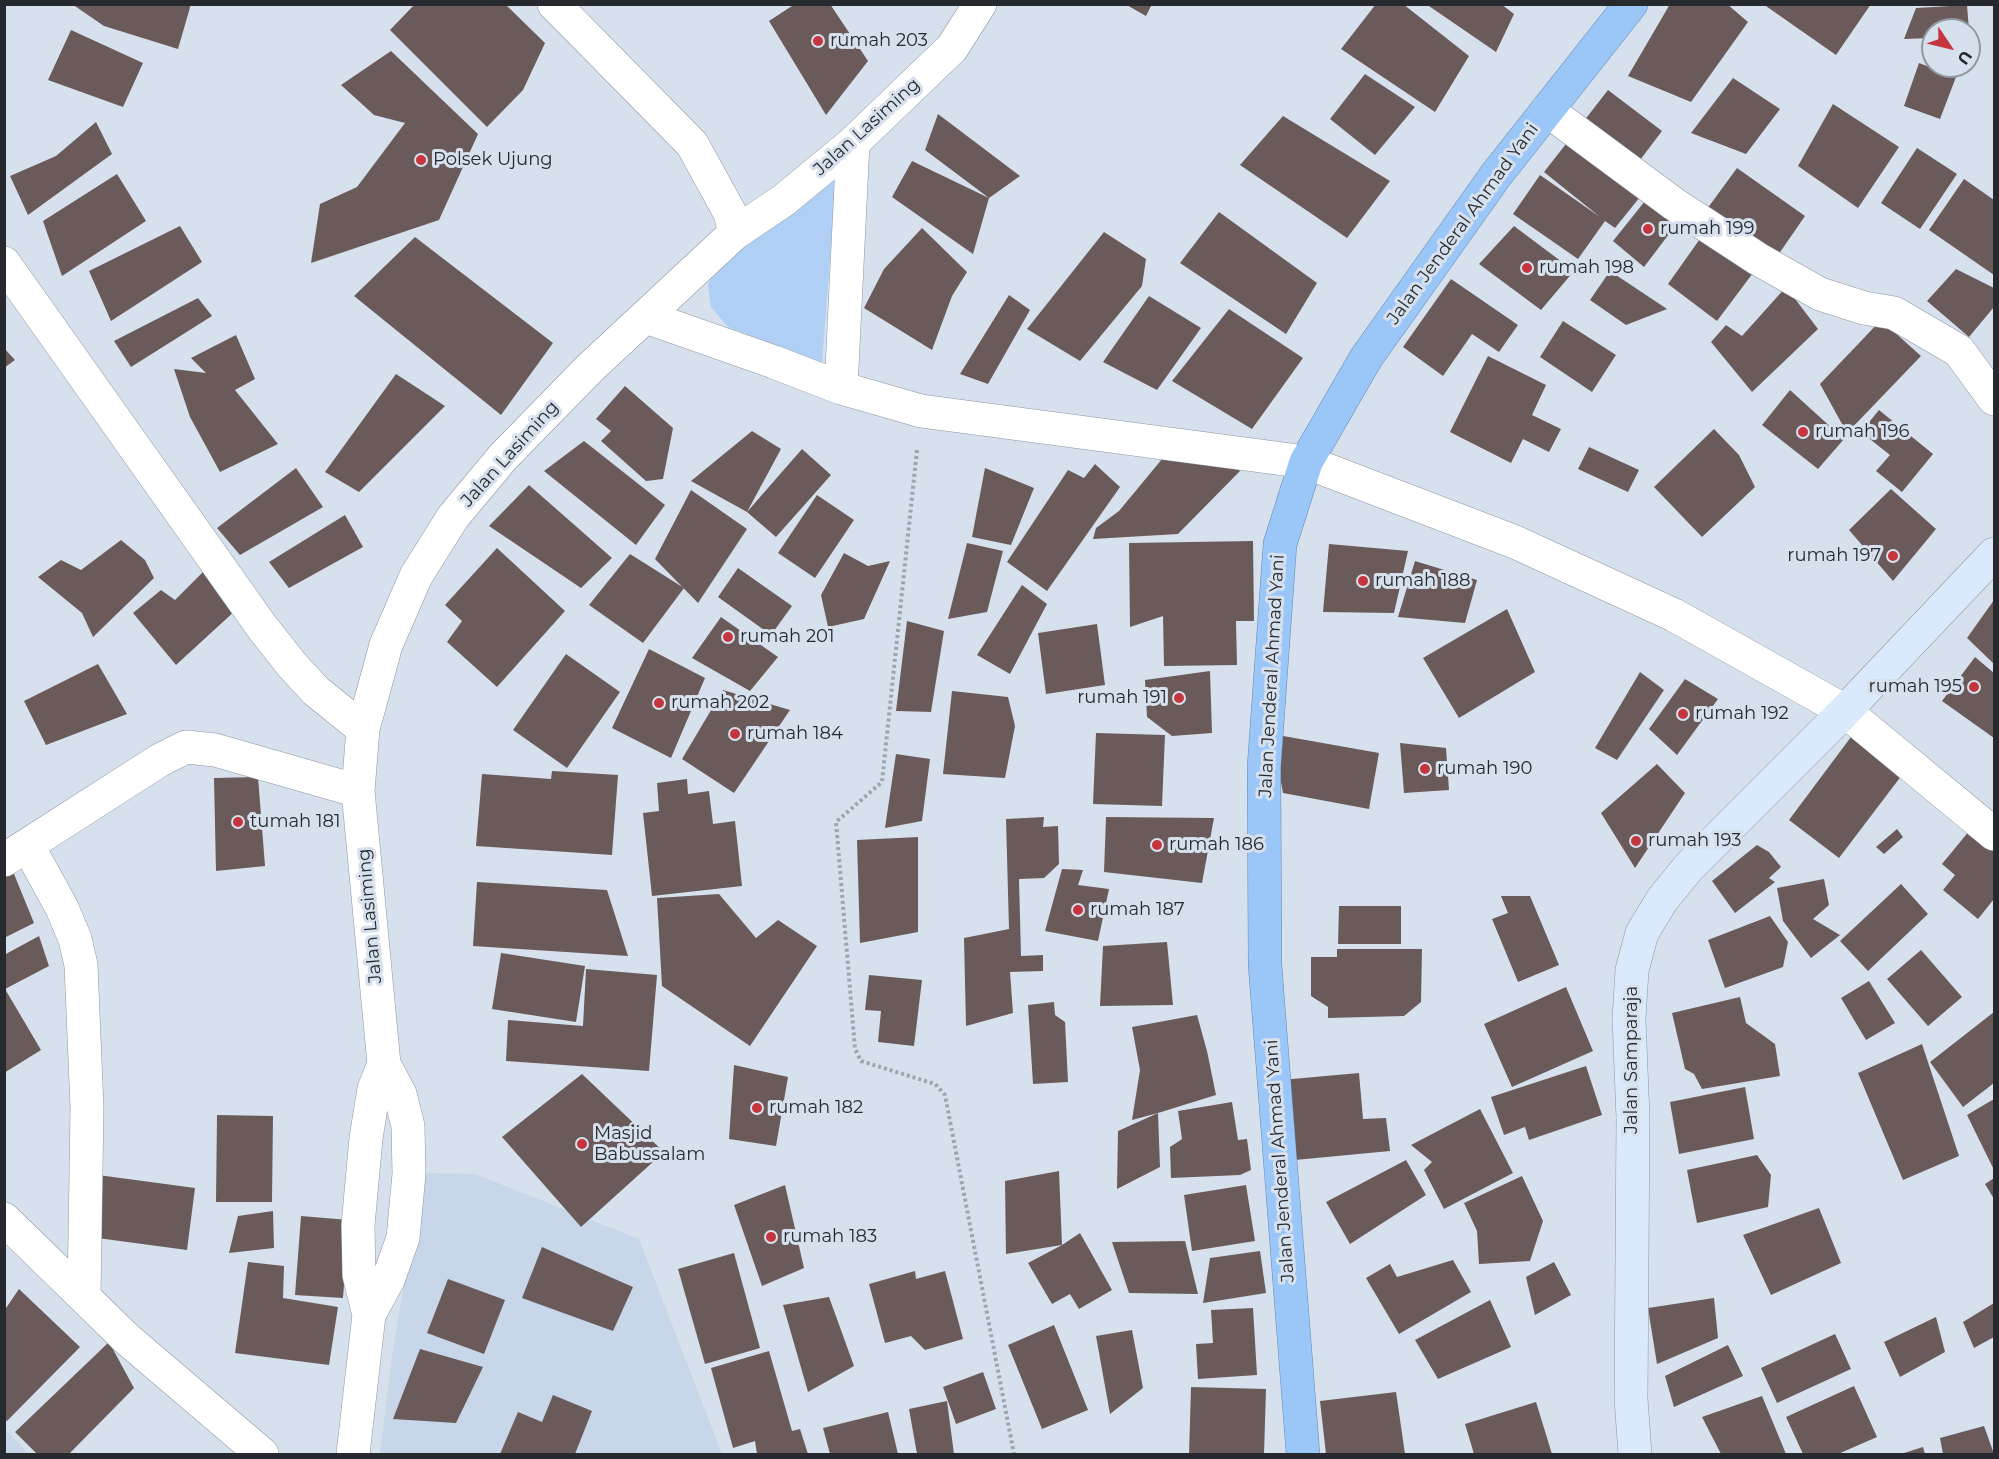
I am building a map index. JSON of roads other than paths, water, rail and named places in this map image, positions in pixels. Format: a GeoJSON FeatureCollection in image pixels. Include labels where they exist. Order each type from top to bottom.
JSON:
{"type":"FeatureCollection","features":[{"type":"Feature","properties":{"kind":"highway","name":"Jalan Jenderal Ahmad Yani"},"geometry":{"type":"LineString","coordinates":[[1303,1455],[1265,965],[1264,767],[1280,544],[1306,462],[1366,358],[1496,175],[1631,4]]}},
{"type":"Feature","properties":{"kind":"main road","name":"Jalan Samparaja"},"geometry":{"type":"LineString","coordinates":[[1635,1455],[1631,1388],[1633,1118],[1629,1018],[1632,970],[1642,933],[1662,900],[1688,868],[1845,711],[1995,554]]}},
{"type":"Feature","properties":{"kind":"street"},"geometry":{"type":"LineString","coordinates":[[554,4],[692,144],[730,213],[735,233]]}},
{"type":"Feature","properties":{"kind":"street","name":"Jalan Lasiming"},"geometry":{"type":"LineString","coordinates":[[369,1315],[388,1280],[403,1238],[410,1174],[408,1126],[400,1094],[384,1064],[358,791],[363,729],[386,645],[416,576],[453,517],[503,457],[590,368],[735,233],[784,200],[853,143],[952,48],[980,4]]}},
{"type":"Feature","properties":{"kind":"street"},"geometry":{"type":"LineString","coordinates":[[1547,110],[1674,204],[1758,259],[1820,294],[1864,308],[1894,313],[1959,351],[1995,399]]}},
{"type":"Feature","properties":{"kind":"street"},"geometry":{"type":"LineString","coordinates":[[840,388],[853,143]]}},
{"type":"Feature","properties":{"kind":"street"},"geometry":{"type":"LineString","coordinates":[[4,263],[262,627],[316,691],[363,729]]}},
{"type":"Feature","properties":{"kind":"street"},"geometry":{"type":"LineString","coordinates":[[646,317],[764,358],[840,388],[921,411],[1306,462],[1515,542],[1664,610],[1845,711],[1995,834]]}},
{"type":"Feature","properties":{"kind":"street"},"geometry":{"type":"LineString","coordinates":[[84,1298],[87,1108],[81,965],[75,939],[62,908],[16,853],[160,760],[186,747],[214,750],[358,791]]}},
{"type":"Feature","properties":{"kind":"street","name":"Jalan Lasiming"},"geometry":{"type":"LineString","coordinates":[[353,1455],[369,1315],[359,1275],[358,1225],[366,1138],[374,1089],[384,1064]]}},
{"type":"Feature","properties":{"kind":"street"},"geometry":{"type":"LineString","coordinates":[[4,1219],[127,1339],[262,1455]]}},
{"type":"Feature","properties":{"kind":"place","name":"rumah 203"},"geometry":{"type":"Point","coordinates":[818,41]}},
{"type":"Feature","properties":{"kind":"place","name":"Polsek Ujung"},"geometry":{"type":"Point","coordinates":[421,160]}},
{"type":"Feature","properties":{"kind":"place","name":"rumah 199"},"geometry":{"type":"Point","coordinates":[1648,229]}},
{"type":"Feature","properties":{"kind":"place","name":"rumah 198"},"geometry":{"type":"Point","coordinates":[1527,268]}},
{"type":"Feature","properties":{"kind":"place","name":"rumah 196"},"geometry":{"type":"Point","coordinates":[1803,432]}},
{"type":"Feature","properties":{"kind":"place","name":"rumah 197"},"geometry":{"type":"Point","coordinates":[1893,556]}},
{"type":"Feature","properties":{"kind":"place","name":"rumah 188"},"geometry":{"type":"Point","coordinates":[1363,581]}},
{"type":"Feature","properties":{"kind":"place","name":"rumah 201"},"geometry":{"type":"Point","coordinates":[728,637]}},
{"type":"Feature","properties":{"kind":"place","name":"rumah 195"},"geometry":{"type":"Point","coordinates":[1974,687]}},
{"type":"Feature","properties":{"kind":"place","name":"rumah 191"},"geometry":{"type":"Point","coordinates":[1179,698]}},
{"type":"Feature","properties":{"kind":"place","name":"rumah 202"},"geometry":{"type":"Point","coordinates":[659,703]}},
{"type":"Feature","properties":{"kind":"place","name":"rumah 192"},"geometry":{"type":"Point","coordinates":[1683,714]}},
{"type":"Feature","properties":{"kind":"place","name":"rumah 184"},"geometry":{"type":"Point","coordinates":[735,734]}},
{"type":"Feature","properties":{"kind":"place","name":"rumah 190"},"geometry":{"type":"Point","coordinates":[1425,769]}},
{"type":"Feature","properties":{"kind":"place","name":"tumah 181"},"geometry":{"type":"Point","coordinates":[238,822]}},
{"type":"Feature","properties":{"kind":"place","name":"rumah 193"},"geometry":{"type":"Point","coordinates":[1636,841]}},
{"type":"Feature","properties":{"kind":"place","name":"rumah 186"},"geometry":{"type":"Point","coordinates":[1157,845]}},
{"type":"Feature","properties":{"kind":"place","name":"rumah 187"},"geometry":{"type":"Point","coordinates":[1078,910]}},
{"type":"Feature","properties":{"kind":"place","name":"rumah 182"},"geometry":{"type":"Point","coordinates":[757,1108]}},
{"type":"Feature","properties":{"kind":"place","name":"Masjid Babussalam"},"geometry":{"type":"Point","coordinates":[582,1144]}},
{"type":"Feature","properties":{"kind":"place","name":"rumah 183"},"geometry":{"type":"Point","coordinates":[771,1237]}}]}
